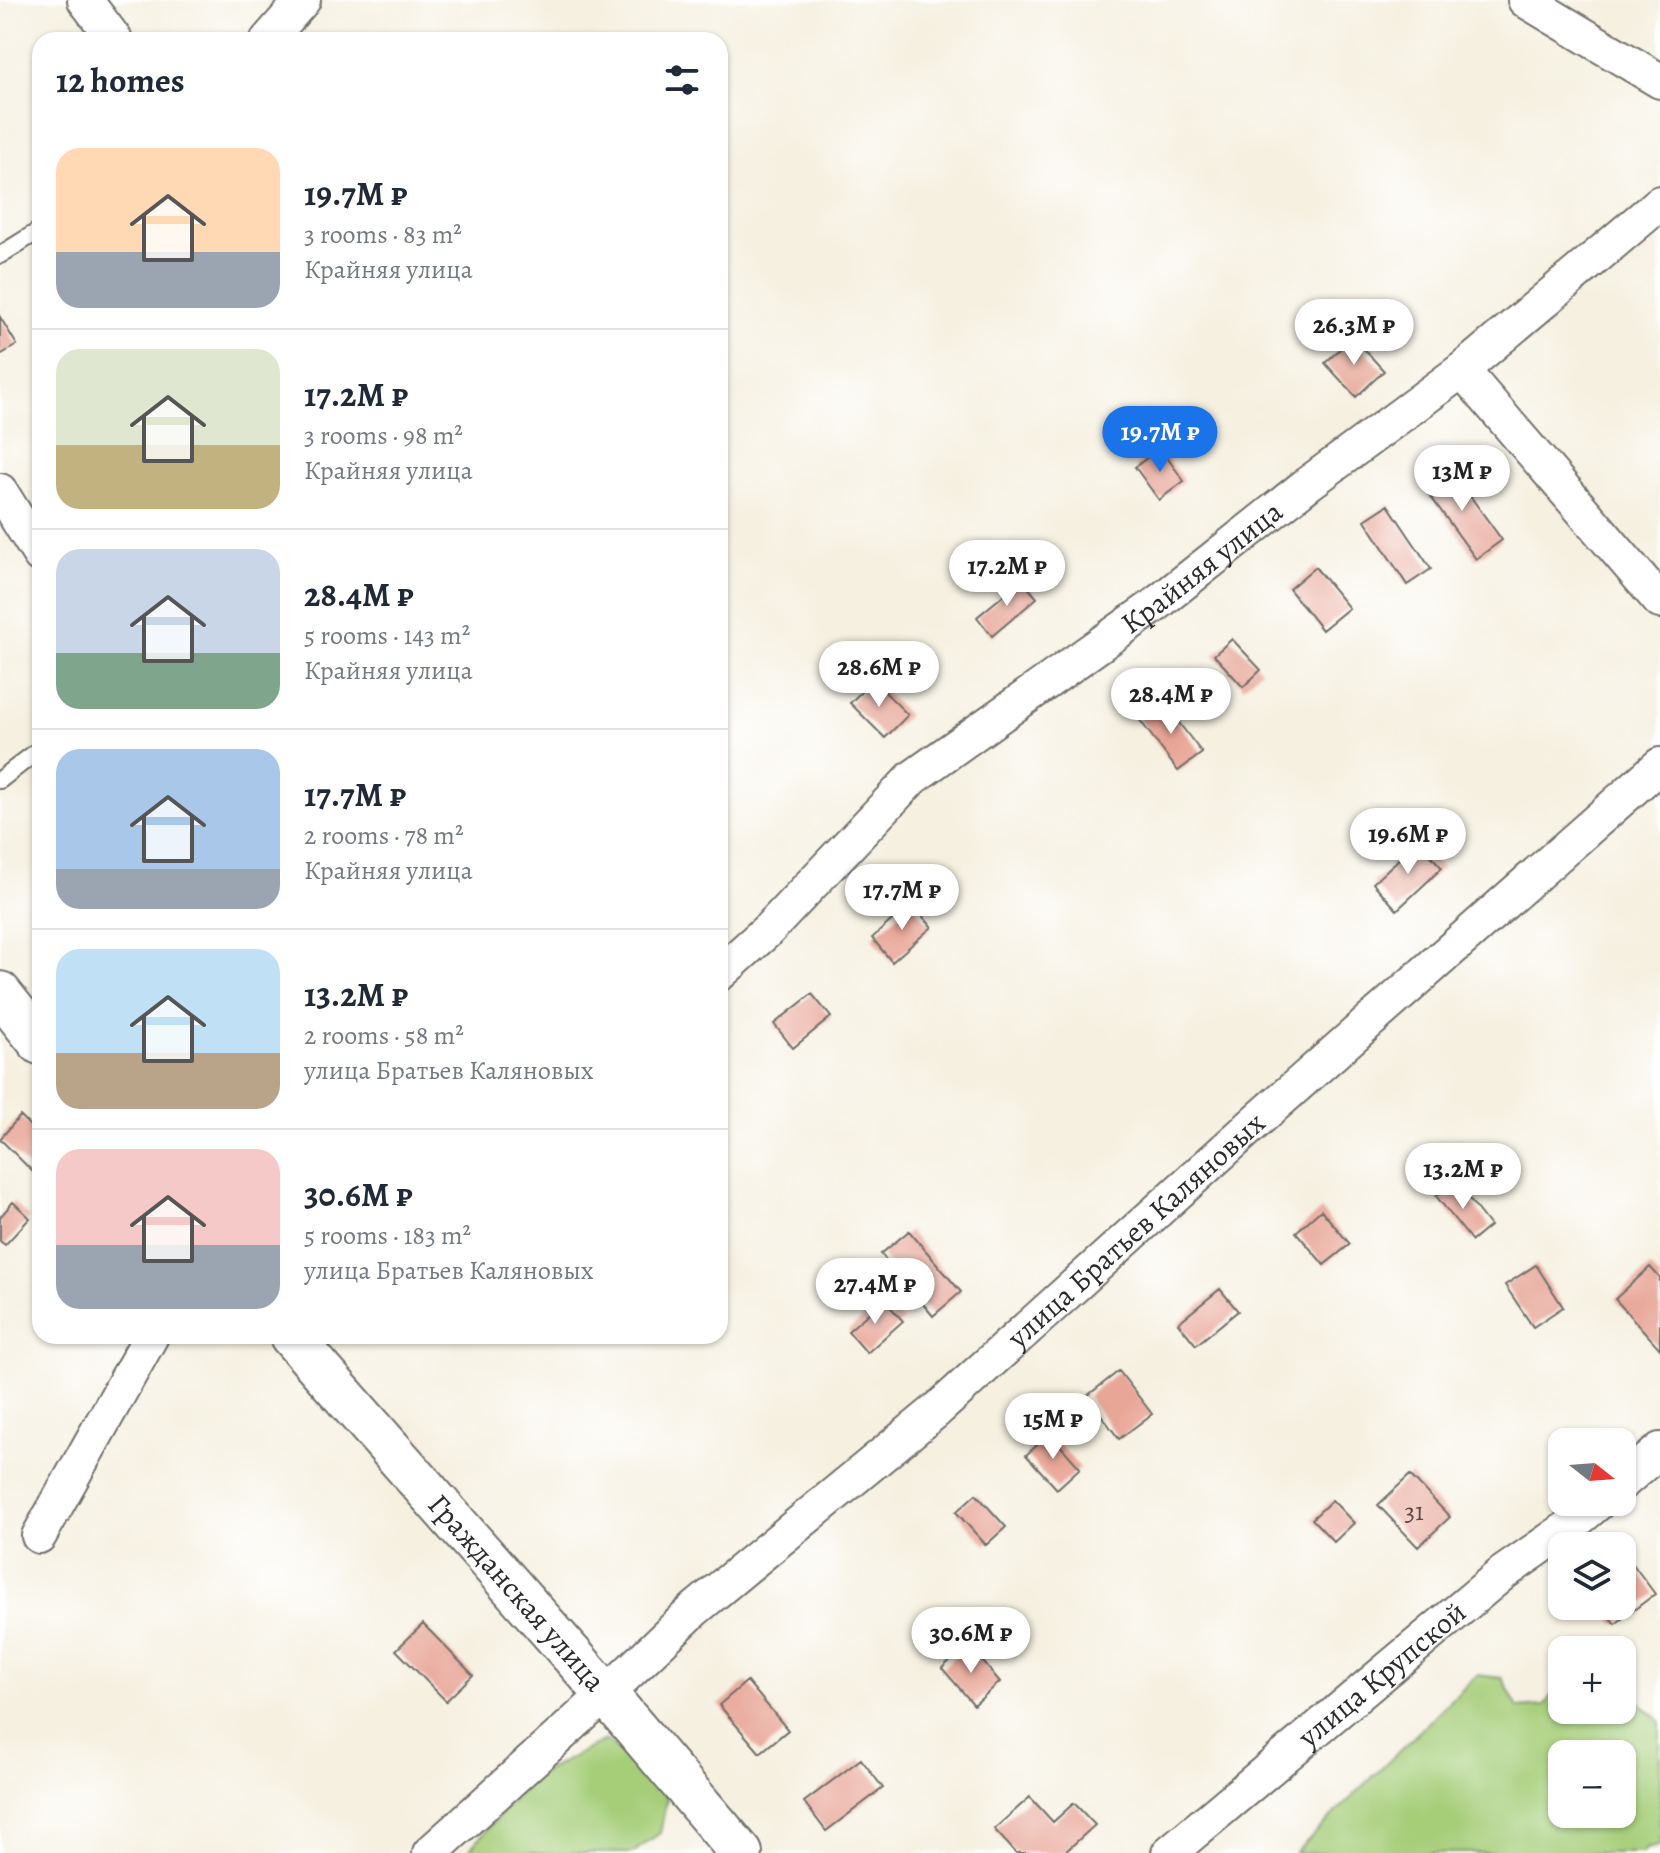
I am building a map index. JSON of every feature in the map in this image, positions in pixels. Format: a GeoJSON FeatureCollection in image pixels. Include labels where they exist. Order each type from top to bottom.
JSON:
{"type":"FeatureCollection","features":[{"type":"Feature","properties":{"kind":"street"},"geometry":{"type":"LineString","coordinates":[[85,0],[109,32]]}},
{"type":"Feature","properties":{"kind":"street"},"geometry":{"type":"LineString","coordinates":[[275,32],[303,0]]}},
{"type":"Feature","properties":{"kind":"street"},"geometry":{"type":"LineString","coordinates":[[1525,0],[1660,81]]}},
{"type":"Feature","properties":{"kind":"street","name":"Крайняя улица"},"geometry":{"type":"LineString","coordinates":[[728,966],[769,929],[912,778],[1154,606],[1309,483],[1462,370],[1660,203]]}},
{"type":"Feature","properties":{"kind":"street"},"geometry":{"type":"LineString","coordinates":[[1462,370],[1660,601]]}},
{"type":"Feature","properties":{"kind":"street"},"geometry":{"type":"LineString","coordinates":[[0,491],[32,542]]}},
{"type":"Feature","properties":{"kind":"street","name":"улица Братьев Каляновых"},"geometry":{"type":"LineString","coordinates":[[430,1853],[695,1609],[937,1410],[1259,1119],[1660,765]]}},
{"type":"Feature","properties":{"kind":"street"},"geometry":{"type":"LineString","coordinates":[[0,993],[32,1033]]}},
{"type":"Feature","properties":{"kind":"street"},"geometry":{"type":"LineString","coordinates":[[39,1536],[147,1344]]}},
{"type":"Feature","properties":{"kind":"street","name":"Гражданская улица"},"geometry":{"type":"LineString","coordinates":[[298,1344],[606,1694],[741,1853]]}},
{"type":"Feature","properties":{"kind":"street"},"geometry":{"type":"LineString","coordinates":[[1636,1471],[1660,1450]]}},
{"type":"Feature","properties":{"kind":"street","name":"улица Крупской"},"geometry":{"type":"LineString","coordinates":[[1169,1853],[1503,1573],[1582,1516]]}},
{"type":"Feature","properties":{"kind":"lane"},"geometry":{"type":"LineString","coordinates":[[0,255],[32,235]]}},
{"type":"Feature","properties":{"kind":"lane"},"geometry":{"type":"LineString","coordinates":[[0,780],[32,755]]}},
{"type":"Feature","properties":{"kind":"green space"},"geometry":{"type":"Polygon","coordinates":[[[1477,1675],[1502,1678],[1518,1708],[1544,1706],[1548,1700],[1548,1724],[1636,1724],[1636,1699],[1660,1721],[1660,1846],[1645,1849],[1643,1853],[1295,1853],[1477,1675]]]}},
{"type":"Feature","properties":{"kind":"green space"},"geometry":{"type":"Polygon","coordinates":[[[605,1740],[643,1769],[667,1798],[660,1833],[632,1853],[466,1853],[534,1777],[605,1740]]]}},
{"type":"Feature","properties":{"kind":"building"},"geometry":{"type":"Polygon","coordinates":[[[0,317],[17,345],[0,355],[0,317]]]}},
{"type":"Feature","properties":{"kind":"building"},"geometry":{"type":"Polygon","coordinates":[[[1353,337],[1384,371],[1356,397],[1325,363],[1353,337]]]}},
{"type":"Feature","properties":{"kind":"building"},"geometry":{"type":"Polygon","coordinates":[[[1160,448],[1184,481],[1159,500],[1135,467],[1160,448]]]}},
{"type":"Feature","properties":{"kind":"building"},"geometry":{"type":"Polygon","coordinates":[[[1449,467],[1502,540],[1476,559],[1423,486],[1449,467]]]}},
{"type":"Feature","properties":{"kind":"building"},"geometry":{"type":"Polygon","coordinates":[[[1388,505],[1431,569],[1407,585],[1365,520],[1388,505]]]}},
{"type":"Feature","properties":{"kind":"building"},"geometry":{"type":"Polygon","coordinates":[[[1315,567],[1349,608],[1322,630],[1289,589],[1315,567]]]}},
{"type":"Feature","properties":{"kind":"building"},"geometry":{"type":"Polygon","coordinates":[[[1022,580],[1037,598],[992,636],[977,617],[1022,580]]]}},
{"type":"Feature","properties":{"kind":"building"},"geometry":{"type":"Polygon","coordinates":[[[1232,639],[1261,670],[1243,687],[1214,655],[1232,639]]]}},
{"type":"Feature","properties":{"kind":"building"},"geometry":{"type":"Polygon","coordinates":[[[873,680],[908,715],[885,738],[850,703],[873,680]]]}},
{"type":"Feature","properties":{"kind":"building"},"geometry":{"type":"Polygon","coordinates":[[[1163,702],[1202,753],[1178,771],[1139,719],[1163,702]]]}},
{"type":"Feature","properties":{"kind":"building"},"geometry":{"type":"Polygon","coordinates":[[[1418,841],[1442,868],[1397,910],[1373,883],[1418,841]]]}},
{"type":"Feature","properties":{"kind":"building"},"geometry":{"type":"Polygon","coordinates":[[[911,903],[932,927],[892,962],[872,938],[911,903]]]}},
{"type":"Feature","properties":{"kind":"building"},"geometry":{"type":"Polygon","coordinates":[[[812,994],[831,1017],[793,1048],[774,1024],[812,994]]]}},
{"type":"Feature","properties":{"kind":"building"},"geometry":{"type":"Polygon","coordinates":[[[20,1116],[32,1128],[32,1171],[0,1139],[20,1116]]]}},
{"type":"Feature","properties":{"kind":"building"},"geometry":{"type":"Polygon","coordinates":[[[1455,1181],[1490,1226],[1472,1241],[1436,1196],[1455,1181]]]}},
{"type":"Feature","properties":{"kind":"building"},"geometry":{"type":"Polygon","coordinates":[[[13,1202],[30,1218],[5,1245],[0,1241],[0,1217],[13,1202]]]}},
{"type":"Feature","properties":{"kind":"building"},"geometry":{"type":"Polygon","coordinates":[[[1321,1210],[1350,1244],[1324,1265],[1296,1232],[1321,1210]]]}},
{"type":"Feature","properties":{"kind":"building"},"geometry":{"type":"Polygon","coordinates":[[[909,1231],[961,1292],[933,1316],[881,1254],[909,1231]]]}},
{"type":"Feature","properties":{"kind":"building"},"geometry":{"type":"Polygon","coordinates":[[[1536,1265],[1563,1307],[1533,1327],[1505,1285],[1536,1265]]]}},
{"type":"Feature","properties":{"kind":"building"},"geometry":{"type":"Polygon","coordinates":[[[1650,1267],[1660,1278],[1660,1349],[1615,1299],[1650,1267]]]}},
{"type":"Feature","properties":{"kind":"building"},"geometry":{"type":"Polygon","coordinates":[[[1220,1289],[1238,1311],[1196,1345],[1178,1323],[1220,1289]]]}},
{"type":"Feature","properties":{"kind":"building"},"geometry":{"type":"Polygon","coordinates":[[[884,1300],[903,1321],[867,1353],[848,1331],[884,1300]]]}},
{"type":"Feature","properties":{"kind":"building"},"geometry":{"type":"Polygon","coordinates":[[[1119,1371],[1152,1414],[1119,1439],[1087,1396],[1119,1371]]]}},
{"type":"Feature","properties":{"kind":"building"},"geometry":{"type":"Polygon","coordinates":[[[1050,1434],[1080,1468],[1057,1489],[1026,1455],[1050,1434]]]}},
{"type":"Feature","properties":{"kind":"building"},"geometry":{"type":"Polygon","coordinates":[[[1410,1475],[1450,1517],[1418,1547],[1378,1505],[1410,1475]]]}},
{"type":"Feature","properties":{"kind":"building"},"geometry":{"type":"Polygon","coordinates":[[[976,1494],[1006,1527],[986,1545],[956,1512],[976,1494]]]}},
{"type":"Feature","properties":{"kind":"building"},"geometry":{"type":"Polygon","coordinates":[[[1332,1500],[1354,1523],[1334,1542],[1312,1519],[1332,1500]]]}},
{"type":"Feature","properties":{"kind":"building"},"geometry":{"type":"Polygon","coordinates":[[[1636,1568],[1655,1594],[1636,1608],[1636,1568]]]}},
{"type":"Feature","properties":{"kind":"building"},"geometry":{"type":"Polygon","coordinates":[[[423,1624],[473,1675],[446,1701],[396,1650],[423,1624]]]}},
{"type":"Feature","properties":{"kind":"building"},"geometry":{"type":"Polygon","coordinates":[[[968,1644],[1000,1682],[974,1705],[942,1668],[968,1644]]]}},
{"type":"Feature","properties":{"kind":"building"},"geometry":{"type":"Polygon","coordinates":[[[747,1681],[788,1730],[760,1753],[719,1705],[747,1681]]]}},
{"type":"Feature","properties":{"kind":"building"},"geometry":{"type":"Polygon","coordinates":[[[861,1759],[883,1788],[826,1831],[804,1802],[861,1759]]]}},
{"type":"Feature","properties":{"kind":"building"},"geometry":{"type":"Polygon","coordinates":[[[1030,1797],[1053,1822],[1074,1803],[1095,1825],[1064,1853],[1016,1853],[994,1829],[1030,1797]]]}}]}
